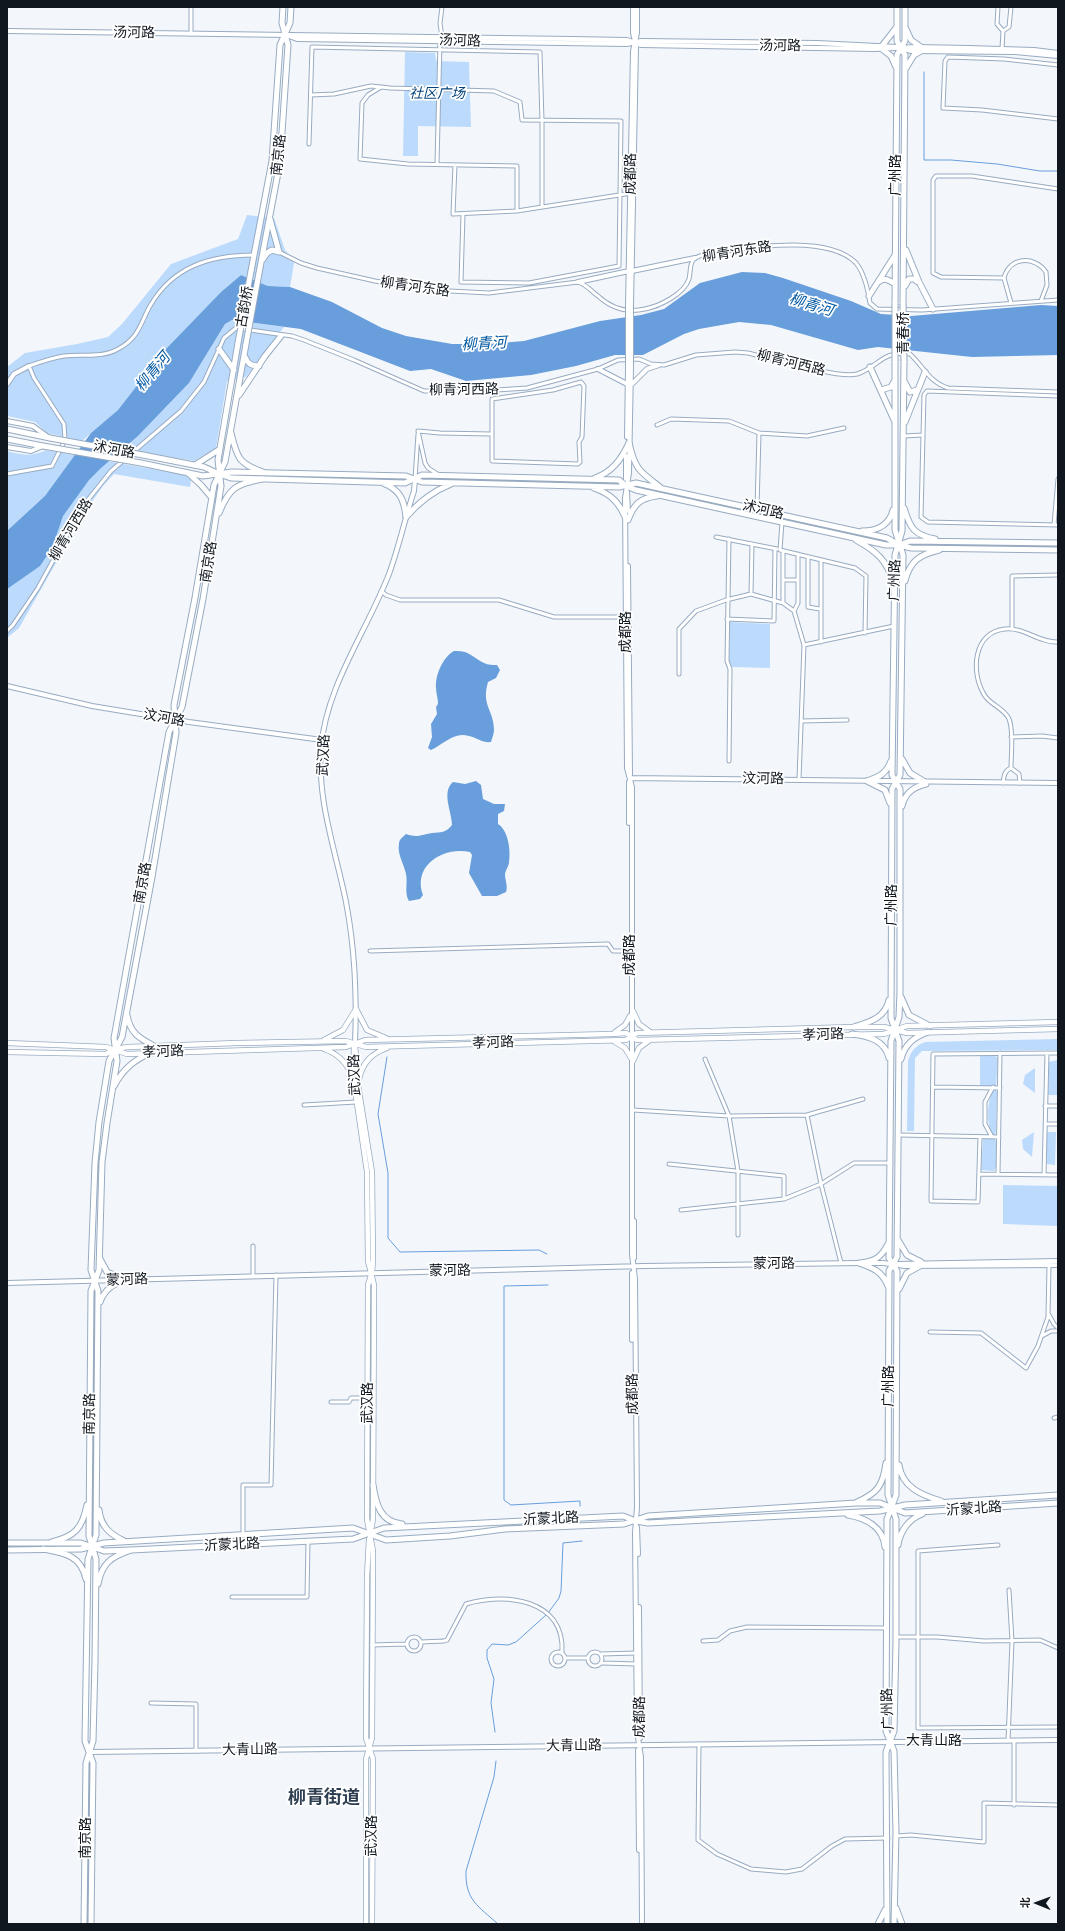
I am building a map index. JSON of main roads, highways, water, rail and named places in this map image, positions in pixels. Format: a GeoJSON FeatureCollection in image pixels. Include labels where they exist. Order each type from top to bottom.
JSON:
{"type":"FeatureCollection","features":[{"type":"Feature","properties":{"kind":"main road","name":"南京路"},"geometry":{"type":"LineString","coordinates":[[259,273],[280,162],[288,45],[282,23],[283,7]]}},
{"type":"Feature","properties":{"kind":"main road","name":"南京路"},"geometry":{"type":"LineString","coordinates":[[251,272],[272,161],[280,45],[290,23],[291,7]]}},
{"type":"Feature","properties":{"kind":"main road","name":"广州路"},"geometry":{"type":"LineString","coordinates":[[897,7],[897,41],[905,55],[903,304]]}},
{"type":"Feature","properties":{"kind":"main road","name":"广州路"},"geometry":{"type":"LineString","coordinates":[[895,304],[897,55],[905,41],[905,7]]}},
{"type":"Feature","properties":{"kind":"main road"},"geometry":{"type":"LineString","coordinates":[[897,27],[882,47],[890,56],[897,70]]}},
{"type":"Feature","properties":{"kind":"main road"},"geometry":{"type":"LineString","coordinates":[[905,28],[911,40],[921,49],[914,55],[905,71]]}},
{"type":"Feature","properties":{"kind":"main road"},"geometry":{"type":"LineString","coordinates":[[261,261],[267,253],[272,250],[279,252],[269,218]]}},
{"type":"Feature","properties":{"kind":"main road"},"geometry":{"type":"LineString","coordinates":[[904,246],[919,282],[933,309]]}},
{"type":"Feature","properties":{"kind":"main road"},"geometry":{"type":"LineString","coordinates":[[869,296],[896,254]]}},
{"type":"Feature","properties":{"kind":"main road","name":"古韵桥"},"geometry":{"type":"LineString","coordinates":[[238,343],[251,272]]}},
{"type":"Feature","properties":{"kind":"main road","name":"古韵桥"},"geometry":{"type":"LineString","coordinates":[[246,344],[259,273]]}},
{"type":"Feature","properties":{"kind":"main road"},"geometry":{"type":"LineString","coordinates":[[879,282],[882,279],[888,279],[895,284]]}},
{"type":"Feature","properties":{"kind":"main road"},"geometry":{"type":"LineString","coordinates":[[904,289],[910,279],[914,279],[919,282]]}},
{"type":"Feature","properties":{"kind":"main road","name":"青春桥"},"geometry":{"type":"LineString","coordinates":[[895,304],[895,361]]}},
{"type":"Feature","properties":{"kind":"main road","name":"青春桥"},"geometry":{"type":"LineString","coordinates":[[903,304],[904,361]]}},
{"type":"Feature","properties":{"kind":"main road"},"geometry":{"type":"LineString","coordinates":[[236,400],[244,385],[282,336]]}},
{"type":"Feature","properties":{"kind":"main road","name":"南京路"},"geometry":{"type":"LineString","coordinates":[[84,1924],[86,1763],[93,1741],[96,1593],[96,1559],[89,1536],[91,1291],[99,1270],[102,1162],[117,1061],[114,1038],[169,732],[182,707],[215,524],[221,486],[218,460],[238,343]]}},
{"type":"Feature","properties":{"kind":"main road","name":"南京路"},"geometry":{"type":"LineString","coordinates":[[91,1924],[93,1763],[85,1741],[88,1559],[96,1535],[97,1493],[98,1291],[91,1270],[95,1163],[99,1122],[109,1061],[122,1037],[175,741],[176,720],[174,705],[195,598],[214,485],[225,462],[246,344]]}},
{"type":"Feature","properties":{"kind":"main road"},"geometry":{"type":"LineString","coordinates":[[219,349],[234,370]]}},
{"type":"Feature","properties":{"kind":"main road"},"geometry":{"type":"LineString","coordinates":[[244,355],[247,363],[251,366],[259,366]]}},
{"type":"Feature","properties":{"kind":"main road","name":"广州路"},"geometry":{"type":"LineString","coordinates":[[887,1924],[888,1838],[886,1752],[894,1731],[896,1637],[896,1519],[888,1495],[889,1271],[897,1257],[899,1135],[899,1041],[891,1018],[892,789],[900,775],[903,588],[903,556],[894,530],[896,425],[895,361]]}},
{"type":"Feature","properties":{"kind":"main road","name":"广州路"},"geometry":{"type":"LineString","coordinates":[[894,1924],[896,1836],[894,1751],[886,1731],[888,1565],[887,1519],[896,1495],[897,1452],[897,1271],[889,1258],[889,1242],[891,1163],[891,1041],[899,1017],[900,992],[900,789],[892,775],[894,589],[895,555],[902,531],[904,361]]}},
{"type":"Feature","properties":{"kind":"main road"},"geometry":{"type":"LineString","coordinates":[[870,367],[882,390],[896,425]]}},
{"type":"Feature","properties":{"kind":"main road"},"geometry":{"type":"LineString","coordinates":[[904,425],[925,372]]}},
{"type":"Feature","properties":{"kind":"main road"},"geometry":{"type":"LineString","coordinates":[[882,390],[891,387],[896,379]]}},
{"type":"Feature","properties":{"kind":"main road"},"geometry":{"type":"LineString","coordinates":[[904,380],[910,392],[917,390]]}},
{"type":"Feature","properties":{"kind":"main road","name":"沭河路"},"geometry":{"type":"LineString","coordinates":[[7,429],[195,465],[232,478],[405,482],[422,475],[440,475],[619,480],[626,486]]}},
{"type":"Feature","properties":{"kind":"main road"},"geometry":{"type":"LineString","coordinates":[[231,430],[234,447],[239,459],[247,467],[263,472]]}},
{"type":"Feature","properties":{"kind":"main road","name":"沭河路"},"geometry":{"type":"LineString","coordinates":[[7,439],[203,476],[232,472],[263,472],[406,476],[422,482],[626,486],[660,495],[886,545],[899,545],[910,541],[1058,543]]}},
{"type":"Feature","properties":{"kind":"main road"},"geometry":{"type":"LineString","coordinates":[[591,479],[604,475],[614,467],[623,457],[629,443],[634,462],[641,472],[662,488]]}},
{"type":"Feature","properties":{"kind":"main road"},"geometry":{"type":"LineString","coordinates":[[195,465],[220,449]]}},
{"type":"Feature","properties":{"kind":"main road"},"geometry":{"type":"LineString","coordinates":[[188,473],[201,484],[212,498]]}},
{"type":"Feature","properties":{"kind":"main road"},"geometry":{"type":"LineString","coordinates":[[215,524],[225,498],[232,490],[241,484],[262,479]]}},
{"type":"Feature","properties":{"kind":"main road"},"geometry":{"type":"LineString","coordinates":[[380,482],[391,486],[400,493],[404,502],[406,517],[414,508],[437,490],[453,483]]}},
{"type":"Feature","properties":{"kind":"main road","name":"沭河路"},"geometry":{"type":"LineString","coordinates":[[626,486],[636,483],[757,508],[886,538],[899,545],[910,548],[1058,550]]}},
{"type":"Feature","properties":{"kind":"main road"},"geometry":{"type":"LineString","coordinates":[[589,486],[607,493],[616,500],[627,519],[632,508],[637,502],[647,497],[660,495]]}},
{"type":"Feature","properties":{"kind":"main road"},"geometry":{"type":"LineString","coordinates":[[854,531],[873,531],[884,526],[892,514],[895,499]]}},
{"type":"Feature","properties":{"kind":"main road"},"geometry":{"type":"LineString","coordinates":[[903,502],[908,520],[913,530],[924,537],[946,542]]}},
{"type":"Feature","properties":{"kind":"main road"},"geometry":{"type":"LineString","coordinates":[[850,537],[868,546],[889,567],[894,589]]}},
{"type":"Feature","properties":{"kind":"main road"},"geometry":{"type":"LineString","coordinates":[[903,588],[908,569],[915,560],[929,552],[947,548]]}},
{"type":"Feature","properties":{"kind":"main road"},"geometry":{"type":"LineString","coordinates":[[900,815],[904,798],[916,786],[925,783],[910,773],[905,766],[901,755]]}},
{"type":"Feature","properties":{"kind":"main road"},"geometry":{"type":"LineString","coordinates":[[892,814],[885,790],[867,781],[878,778],[885,773],[893,758]]}},
{"type":"Feature","properties":{"kind":"main road"},"geometry":{"type":"LineString","coordinates":[[854,1027],[872,1022],[882,1015],[892,992]]}},
{"type":"Feature","properties":{"kind":"main road"},"geometry":{"type":"LineString","coordinates":[[900,992],[904,1006],[909,1015],[930,1026]]}},
{"type":"Feature","properties":{"kind":"main road"},"geometry":{"type":"LineString","coordinates":[[322,1041],[344,1030],[356,1009],[367,1030],[389,1040]]}},
{"type":"Feature","properties":{"kind":"main road"},"geometry":{"type":"LineString","coordinates":[[127,1010],[129,1025],[134,1033],[154,1046]]}},
{"type":"Feature","properties":{"kind":"main road"},"geometry":{"type":"LineString","coordinates":[[633,1011],[639,1024],[651,1033]]}},
{"type":"Feature","properties":{"kind":"main road"},"geometry":{"type":"LineString","coordinates":[[612,1034],[625,1025],[630,1016]]}},
{"type":"Feature","properties":{"kind":"main road","name":"孝河路"},"geometry":{"type":"LineString","coordinates":[[7,1043],[106,1046],[127,1054],[152,1052],[346,1048],[365,1040],[626,1033],[637,1040],[884,1034],[907,1026],[1058,1022]]}},
{"type":"Feature","properties":{"kind":"main road","name":"孝河路"},"geometry":{"type":"LineString","coordinates":[[7,1052],[106,1054],[115,1049],[154,1046],[322,1041],[346,1041],[366,1047],[626,1040],[637,1033],[854,1027],[884,1027],[907,1033],[1058,1029]]}},
{"type":"Feature","properties":{"kind":"main road"},"geometry":{"type":"LineString","coordinates":[[899,1067],[903,1052],[909,1043],[917,1036],[928,1032]]}},
{"type":"Feature","properties":{"kind":"main road"},"geometry":{"type":"LineString","coordinates":[[852,1034],[870,1037],[880,1044],[888,1052],[891,1067]]}},
{"type":"Feature","properties":{"kind":"main road"},"geometry":{"type":"LineString","coordinates":[[611,1040],[625,1048],[632,1059],[639,1048],[651,1040]]}},
{"type":"Feature","properties":{"kind":"main road","name":"武汉路"},"geometry":{"type":"LineString","coordinates":[[355,1044],[352,1054],[353,1076],[367,1172],[368,1261],[372,1272],[368,1285],[368,1519],[373,1551],[372,1738],[366,1759],[366,1924]]}},
{"type":"Feature","properties":{"kind":"main road","name":"武汉路"},"geometry":{"type":"LineString","coordinates":[[355,1044],[358,1084],[372,1172],[372,1272],[374,1285],[373,1519],[367,1551],[366,1738],[373,1764],[372,1924]]}},
{"type":"Feature","properties":{"kind":"main road"},"geometry":{"type":"LineString","coordinates":[[358,1084],[362,1067],[369,1057],[390,1046]]}},
{"type":"Feature","properties":{"kind":"main road"},"geometry":{"type":"LineString","coordinates":[[320,1048],[333,1052],[342,1058],[353,1076]]}},
{"type":"Feature","properties":{"kind":"main road"},"geometry":{"type":"LineString","coordinates":[[112,1091],[121,1074],[129,1065],[138,1058],[152,1052]]}},
{"type":"Feature","properties":{"kind":"main road"},"geometry":{"type":"LineString","coordinates":[[897,1292],[908,1273],[920,1264],[907,1255],[898,1240]]}},
{"type":"Feature","properties":{"kind":"main road"},"geometry":{"type":"LineString","coordinates":[[889,1242],[881,1256],[874,1261],[859,1263],[874,1268],[881,1273],[889,1290]]}},
{"type":"Feature","properties":{"kind":"main road"},"geometry":{"type":"LineString","coordinates":[[98,1307],[107,1289],[114,1284],[126,1280],[107,1272],[99,1257]]}},
{"type":"Feature","properties":{"kind":"main road"},"geometry":{"type":"LineString","coordinates":[[856,1503],[867,1498],[876,1491],[883,1479],[889,1450]]}},
{"type":"Feature","properties":{"kind":"main road"},"geometry":{"type":"LineString","coordinates":[[897,1452],[900,1470],[903,1479],[907,1484],[918,1493],[946,1502]]}},
{"type":"Feature","properties":{"kind":"main road"},"geometry":{"type":"LineString","coordinates":[[373,1485],[379,1510],[384,1517],[396,1524],[417,1526]]}},
{"type":"Feature","properties":{"kind":"main road"},"geometry":{"type":"LineString","coordinates":[[52,1542],[69,1536],[82,1524],[89,1492]]}},
{"type":"Feature","properties":{"kind":"main road"},"geometry":{"type":"LineString","coordinates":[[97,1493],[103,1526],[113,1536],[124,1541]]}},
{"type":"Feature","properties":{"kind":"main road","name":"沂蒙北路"},"geometry":{"type":"LineString","coordinates":[[7,1543],[80,1543],[93,1546],[104,1551],[131,1550],[353,1539],[384,1528],[417,1526],[623,1516],[636,1521],[648,1523],[880,1511],[905,1505],[1058,1495]]}},
{"type":"Feature","properties":{"kind":"main road","name":"沂蒙北路"},"geometry":{"type":"LineString","coordinates":[[7,1550],[81,1549],[104,1543],[124,1541],[352,1528],[386,1540],[450,1536],[504,1530],[624,1524],[648,1516],[856,1503],[880,1503],[905,1513],[1058,1503]]}},
{"type":"Feature","properties":{"kind":"main road"},"geometry":{"type":"LineString","coordinates":[[896,1564],[898,1542],[902,1532],[908,1523],[917,1516],[927,1512]]}},
{"type":"Feature","properties":{"kind":"main road"},"geometry":{"type":"LineString","coordinates":[[837,1513],[864,1519],[874,1525],[885,1544],[888,1565]]}},
{"type":"Feature","properties":{"kind":"main road"},"geometry":{"type":"LineString","coordinates":[[43,1549],[68,1555],[80,1563],[83,1569],[88,1594]]}},
{"type":"Feature","properties":{"kind":"main road"},"geometry":{"type":"LineString","coordinates":[[96,1593],[99,1578],[107,1562],[119,1554],[131,1550]]}},
{"type":"Feature","properties":{"kind":"main road"},"geometry":{"type":"LineString","coordinates":[[878,1924],[883,1917],[888,1904]]}},
{"type":"Feature","properties":{"kind":"main road"},"geometry":{"type":"LineString","coordinates":[[895,1904],[902,1924]]}},
{"type":"Feature","properties":{"kind":"water","name":"柳青河"},"geometry":{"type":"Polygon","coordinates":[[[742,272],[765,273],[783,278],[851,301],[881,314],[911,316],[1041,305],[1058,306],[1058,355],[972,357],[878,347],[858,350],[771,325],[739,322],[699,329],[684,334],[643,355],[615,355],[576,366],[531,375],[466,381],[431,369],[410,371],[301,329],[232,320],[225,324],[189,383],[138,436],[89,480],[63,516],[52,548],[40,566],[7,589],[7,531],[45,496],[91,433],[118,410],[163,352],[221,292],[241,275],[268,286],[290,287],[332,302],[382,328],[406,336],[452,344],[488,344],[524,341],[600,321],[641,315],[664,309],[700,283],[742,272]]]}},
{"type":"Feature","properties":{"kind":"water"},"geometry":{"type":"Polygon","coordinates":[[[454,651],[470,654],[486,664],[497,665],[500,670],[496,678],[488,682],[486,690],[486,697],[492,717],[494,733],[491,742],[459,735],[431,750],[428,748],[432,737],[431,724],[437,714],[436,707],[438,704],[436,683],[438,672],[446,657],[454,651]]]}},
{"type":"Feature","properties":{"kind":"water"},"geometry":{"type":"Polygon","coordinates":[[[476,781],[481,785],[483,799],[494,804],[505,804],[504,811],[498,814],[498,824],[506,835],[509,846],[510,857],[505,874],[507,888],[506,892],[497,896],[482,896],[469,873],[472,855],[470,852],[460,851],[441,855],[433,860],[426,867],[422,875],[421,884],[423,895],[420,899],[409,901],[407,895],[406,874],[399,852],[401,838],[406,834],[419,836],[443,832],[448,829],[452,825],[447,797],[450,786],[453,782],[465,784],[476,781]]]}},
{"type":"Feature","properties":{"kind":"waterway"},"geometry":{"type":"LineString","coordinates":[[924,72],[924,160],[951,160],[997,164],[1040,171],[1058,171]]}},
{"type":"Feature","properties":{"kind":"waterway"},"geometry":{"type":"LineString","coordinates":[[387,1057],[378,1114],[388,1173],[388,1238],[400,1252],[539,1250],[547,1254]]}},
{"type":"Feature","properties":{"kind":"waterway"},"geometry":{"type":"LineString","coordinates":[[548,1285],[504,1286],[504,1500],[511,1505],[580,1501],[580,1506]]}},
{"type":"Feature","properties":{"kind":"waterway"},"geometry":{"type":"LineString","coordinates":[[548,1613],[559,1598],[561,1591],[563,1543],[582,1541]]}},
{"type":"Feature","properties":{"kind":"waterway"},"geometry":{"type":"LineString","coordinates":[[495,1732],[491,1703],[494,1679],[487,1658],[487,1650],[492,1644],[508,1645],[516,1642],[546,1615]]}},
{"type":"Feature","properties":{"kind":"waterway"},"geometry":{"type":"LineString","coordinates":[[496,1761],[494,1777],[466,1871],[466,1881],[470,1896],[474,1902],[498,1924]]}},
{"type":"Feature","properties":{"kind":"district","name":"柳青街道"},"geometry":{"type":"Point","coordinates":[324,1798]}},
{"type":"Feature","properties":{"kind":"park label","name":"社区广场"},"geometry":{"type":"Point","coordinates":[437,94]}}]}
